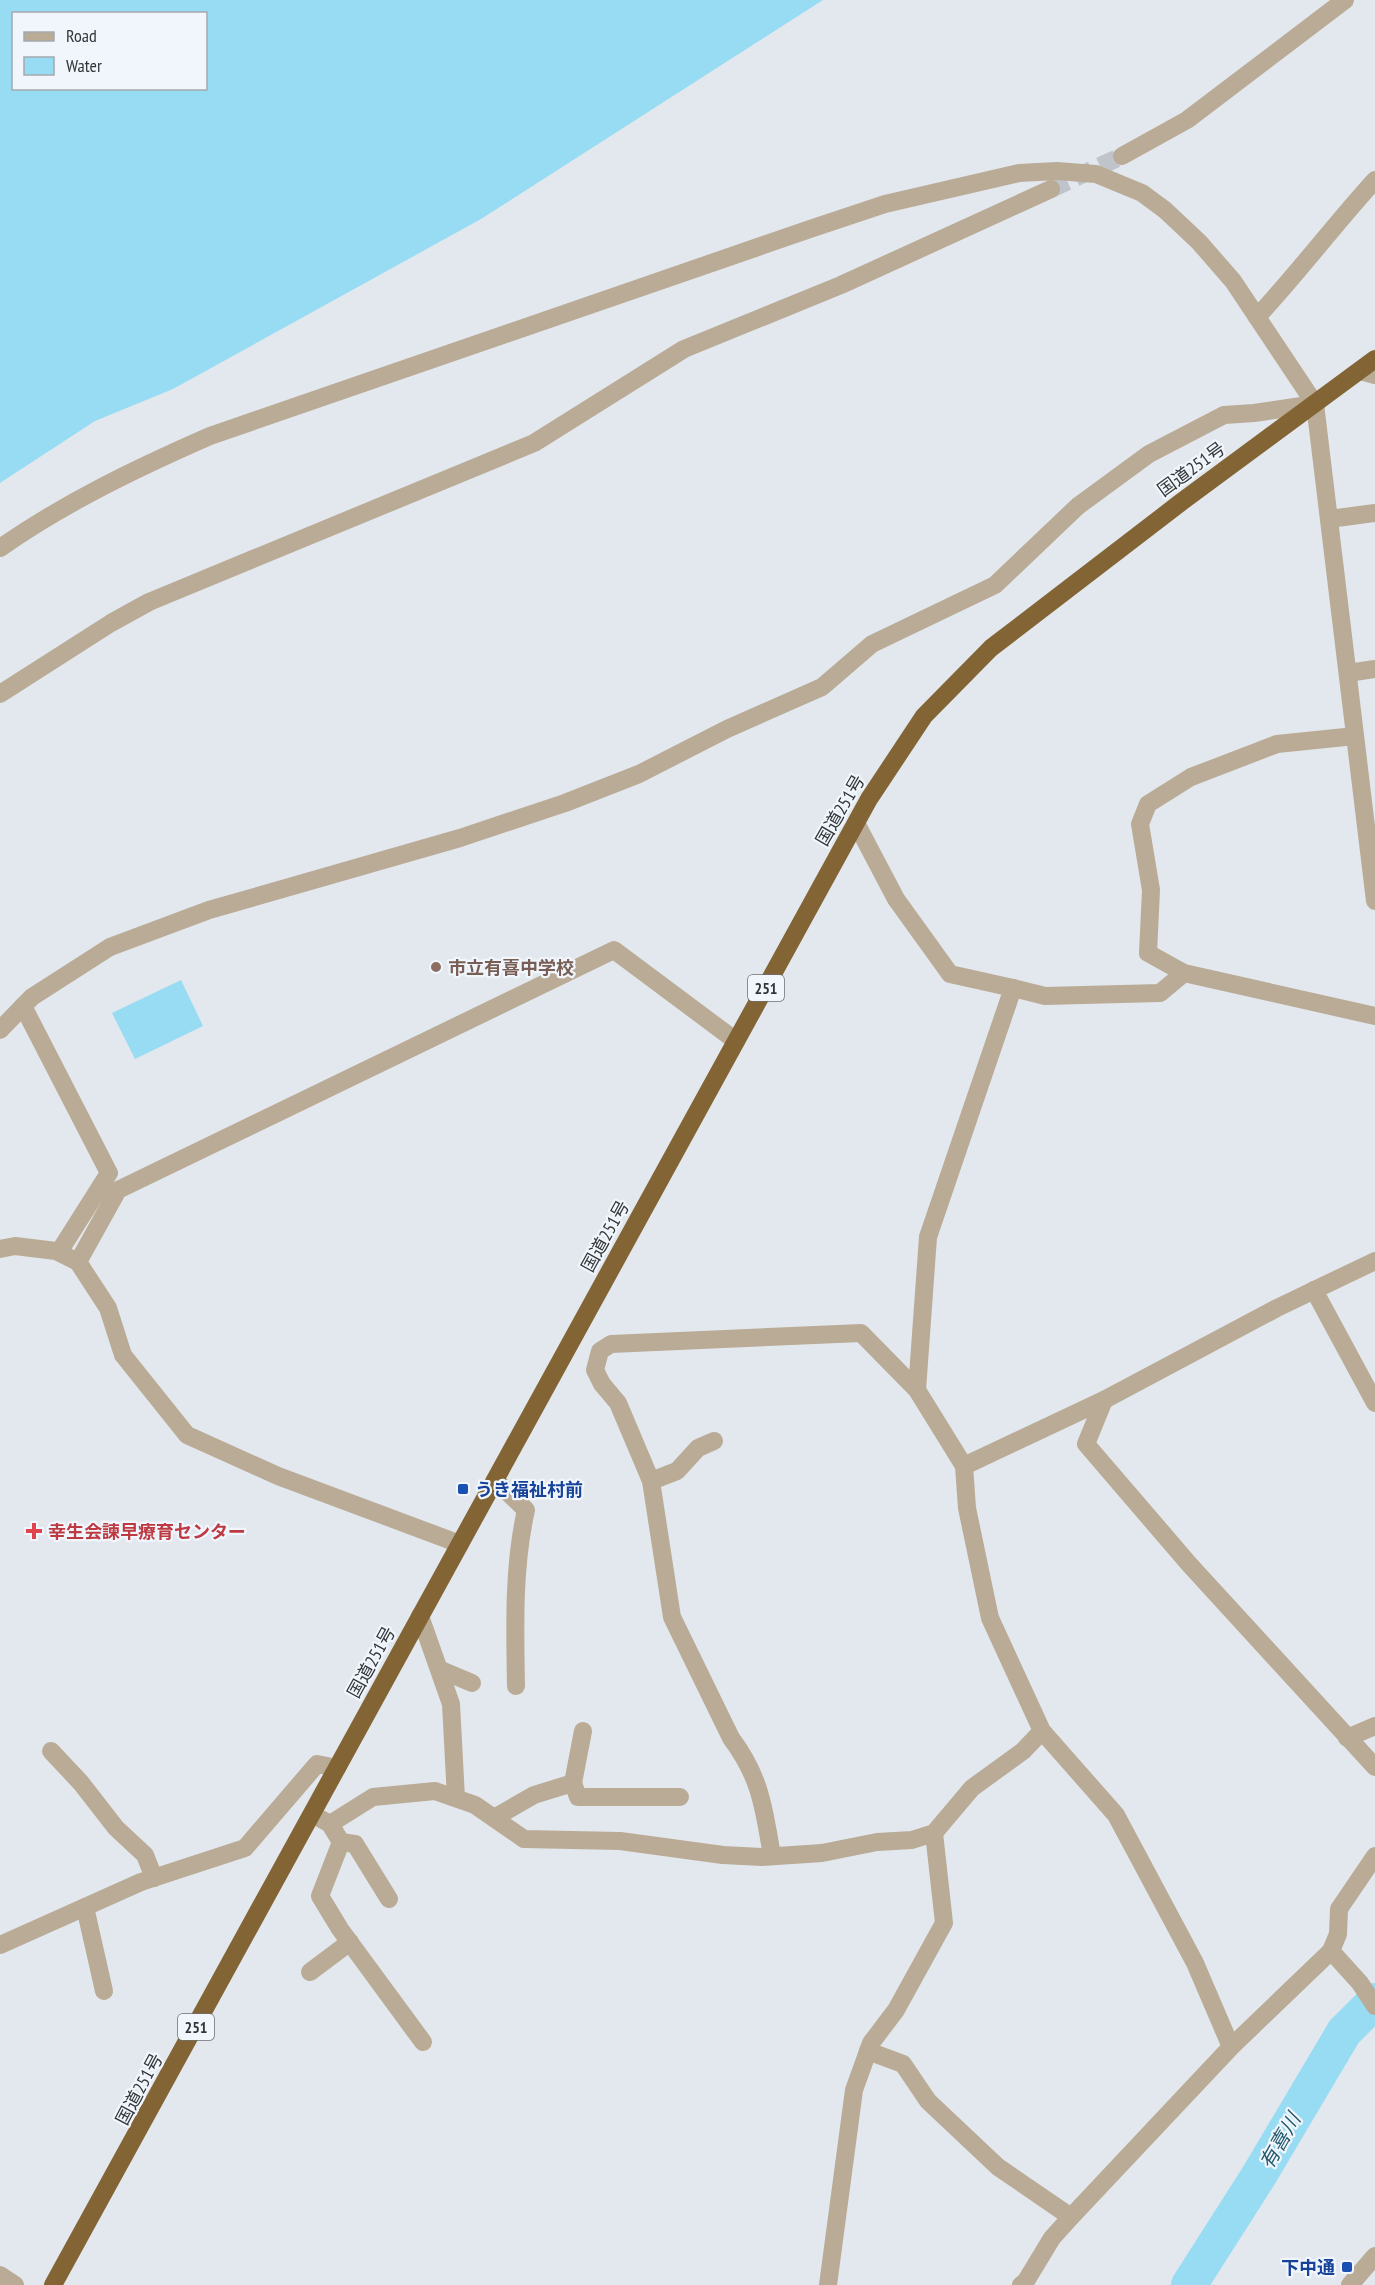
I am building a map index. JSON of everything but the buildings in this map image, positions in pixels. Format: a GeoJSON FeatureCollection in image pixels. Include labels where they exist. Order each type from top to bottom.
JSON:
{"type":"FeatureCollection","features":[{"type":"Feature","properties":{"kind":"highway","name":"国道251号"},"geometry":{"type":"LineString","coordinates":[[53,2285],[129,2152],[420,1616],[856,823],[924,716],[991,648],[1180,502],[1315,404],[1367,373],[1375,359]]}},
{"type":"Feature","properties":{"kind":"street"},"geometry":{"type":"LineString","coordinates":[[1122,156],[1187,120],[1345,0]]}},
{"type":"Feature","properties":{"kind":"street"},"geometry":{"type":"LineString","coordinates":[[0,548],[44,518],[129,471],[210,436],[874,207],[964,184],[1019,173],[1057,171],[1096,174],[1142,192],[1199,242],[1233,281],[1315,404],[1375,901]]}},
{"type":"Feature","properties":{"kind":"street"},"geometry":{"type":"LineString","coordinates":[[1257,317],[1304,267],[1331,228],[1375,180]]}},
{"type":"Feature","properties":{"kind":"street"},"geometry":{"type":"LineString","coordinates":[[0,694],[111,623],[149,602],[534,444],[684,349],[841,285],[1051,189]]}},
{"type":"Feature","properties":{"kind":"street"},"geometry":{"type":"LineString","coordinates":[[0,1030],[32,997],[110,948],[209,910],[460,838],[565,803],[639,774],[727,729],[822,687],[872,644],[995,585],[1078,506],[1149,454],[1224,415],[1315,404]]}},
{"type":"Feature","properties":{"kind":"street"},"geometry":{"type":"LineString","coordinates":[[1329,519],[1375,513]]}},
{"type":"Feature","properties":{"kind":"street"},"geometry":{"type":"LineString","coordinates":[[1348,673],[1375,669]]}},
{"type":"Feature","properties":{"kind":"street"},"geometry":{"type":"LineString","coordinates":[[1355,736],[1276,744],[1191,777],[1148,804],[1140,824],[1151,890],[1148,953],[1184,973],[1375,1016]]}},
{"type":"Feature","properties":{"kind":"street"},"geometry":{"type":"LineString","coordinates":[[856,823],[897,899],[950,974],[1045,996],[1160,993],[1184,973]]}},
{"type":"Feature","properties":{"kind":"street"},"geometry":{"type":"LineString","coordinates":[[78,1262],[118,1190],[614,950],[736,1041]]}},
{"type":"Feature","properties":{"kind":"street"},"geometry":{"type":"LineString","coordinates":[[917,1390],[928,1238],[1013,988]]}},
{"type":"Feature","properties":{"kind":"street"},"geometry":{"type":"LineString","coordinates":[[23,1006],[109,1173],[59,1252]]}},
{"type":"Feature","properties":{"kind":"street"},"geometry":{"type":"LineString","coordinates":[[0,1249],[15,1246],[59,1252],[78,1262],[108,1308],[123,1355],[187,1435],[278,1476],[460,1544]]}},
{"type":"Feature","properties":{"kind":"street"},"geometry":{"type":"LineString","coordinates":[[964,1466],[1104,1400],[1314,1290],[1375,1261]]}},
{"type":"Feature","properties":{"kind":"street"},"geometry":{"type":"LineString","coordinates":[[1314,1290],[1375,1403]]}},
{"type":"Feature","properties":{"kind":"street"},"geometry":{"type":"LineString","coordinates":[[772,1856],[761,1790],[744,1754],[731,1738],[672,1617],[651,1481],[618,1403],[602,1384],[595,1370],[600,1351],[611,1344],[861,1333],[917,1390],[964,1466],[967,1508],[990,1618],[1042,1731],[1116,1815],[1195,1963],[1231,2047]]}},
{"type":"Feature","properties":{"kind":"street"},"geometry":{"type":"LineString","coordinates":[[1104,1400],[1086,1444],[1189,1564],[1375,1767]]}},
{"type":"Feature","properties":{"kind":"street"},"geometry":{"type":"LineString","coordinates":[[651,1481],[677,1471],[698,1448],[714,1441]]}},
{"type":"Feature","properties":{"kind":"street"},"geometry":{"type":"LineString","coordinates":[[495,1480],[526,1510],[517,1547],[514,1622],[516,1686]]}},
{"type":"Feature","properties":{"kind":"street"},"geometry":{"type":"LineString","coordinates":[[420,1616],[441,1670],[451,1704],[456,1798]]}},
{"type":"Feature","properties":{"kind":"street"},"geometry":{"type":"LineString","coordinates":[[441,1670],[472,1683]]}},
{"type":"Feature","properties":{"kind":"street"},"geometry":{"type":"LineString","coordinates":[[1347,1738],[1375,1726]]}},
{"type":"Feature","properties":{"kind":"street"},"geometry":{"type":"LineString","coordinates":[[583,1731],[573,1784],[578,1797],[680,1797]]}},
{"type":"Feature","properties":{"kind":"street"},"geometry":{"type":"LineString","coordinates":[[330,1824],[373,1797],[435,1791],[475,1805],[524,1839],[620,1841],[723,1855],[772,1856],[822,1853],[877,1842],[912,1840],[934,1833],[972,1788],[1023,1751],[1042,1731]]}},
{"type":"Feature","properties":{"kind":"street"},"geometry":{"type":"LineString","coordinates":[[51,1751],[81,1783],[116,1828],[145,1855],[154,1878]]}},
{"type":"Feature","properties":{"kind":"street"},"geometry":{"type":"LineString","coordinates":[[0,1945],[154,1878],[245,1848],[317,1764],[337,1768]]}},
{"type":"Feature","properties":{"kind":"street"},"geometry":{"type":"LineString","coordinates":[[494,1818],[534,1795],[573,1784]]}},
{"type":"Feature","properties":{"kind":"street"},"geometry":{"type":"LineString","coordinates":[[312,1814],[330,1824],[341,1842]]}},
{"type":"Feature","properties":{"kind":"street"},"geometry":{"type":"LineString","coordinates":[[828,2285],[854,2090],[871,2043],[896,2010],[944,1923],[934,1833]]}},
{"type":"Feature","properties":{"kind":"street"},"geometry":{"type":"LineString","coordinates":[[341,1842],[355,1844],[389,1899]]}},
{"type":"Feature","properties":{"kind":"street"},"geometry":{"type":"LineString","coordinates":[[341,1842],[320,1896],[350,1942],[423,2042]]}},
{"type":"Feature","properties":{"kind":"street"},"geometry":{"type":"LineString","coordinates":[[1021,2285],[1052,2238],[1071,2217],[1231,2047],[1331,1951],[1338,1934],[1339,1909],[1375,1856]]}},
{"type":"Feature","properties":{"kind":"street"},"geometry":{"type":"LineString","coordinates":[[85,1907],[104,1991]]}},
{"type":"Feature","properties":{"kind":"street"},"geometry":{"type":"LineString","coordinates":[[310,1972],[350,1942]]}},
{"type":"Feature","properties":{"kind":"street"},"geometry":{"type":"LineString","coordinates":[[1331,1951],[1360,1983],[1375,2006]]}},
{"type":"Feature","properties":{"kind":"street"},"geometry":{"type":"LineString","coordinates":[[868,2051],[903,2064],[928,2101],[968,2136],[998,2167],[1071,2217]]}},
{"type":"Feature","properties":{"kind":"street"},"geometry":{"type":"LineString","coordinates":[[1350,2285],[1375,2256]]}},
{"type":"Feature","properties":{"kind":"street"},"geometry":{"type":"LineString","coordinates":[[0,2275],[15,2285]]}},
{"type":"Feature","properties":{"kind":"water"},"geometry":{"type":"Polygon","coordinates":[[[0,0],[823,0],[481,219],[173,389],[95,421],[0,483],[0,0]]]}},
{"type":"Feature","properties":{"kind":"water"},"geometry":{"type":"Polygon","coordinates":[[[181,980],[203,1026],[135,1059],[112,1013],[181,980]]]}},
{"type":"Feature","properties":{"kind":"waterway","name":"有喜川"},"geometry":{"type":"LineString","coordinates":[[1189,2285],[1258,2177],[1344,2032],[1375,2001]]}},
{"type":"Feature","properties":{"kind":"tunnel"},"geometry":{"type":"LineString","coordinates":[[1051,189],[1122,156]]}},
{"type":"Feature","properties":{"kind":"place","name":"市立有喜中学校"},"geometry":{"type":"Point","coordinates":[436,967]}},
{"type":"Feature","properties":{"kind":"place","name":"うき福祉村前"},"geometry":{"type":"Point","coordinates":[463,1489]}},
{"type":"Feature","properties":{"kind":"place","name":"幸生会諫早療育センター"},"geometry":{"type":"Point","coordinates":[34,1531]}},
{"type":"Feature","properties":{"kind":"place","name":"下中通"},"geometry":{"type":"Point","coordinates":[1347,2267]}}]}
